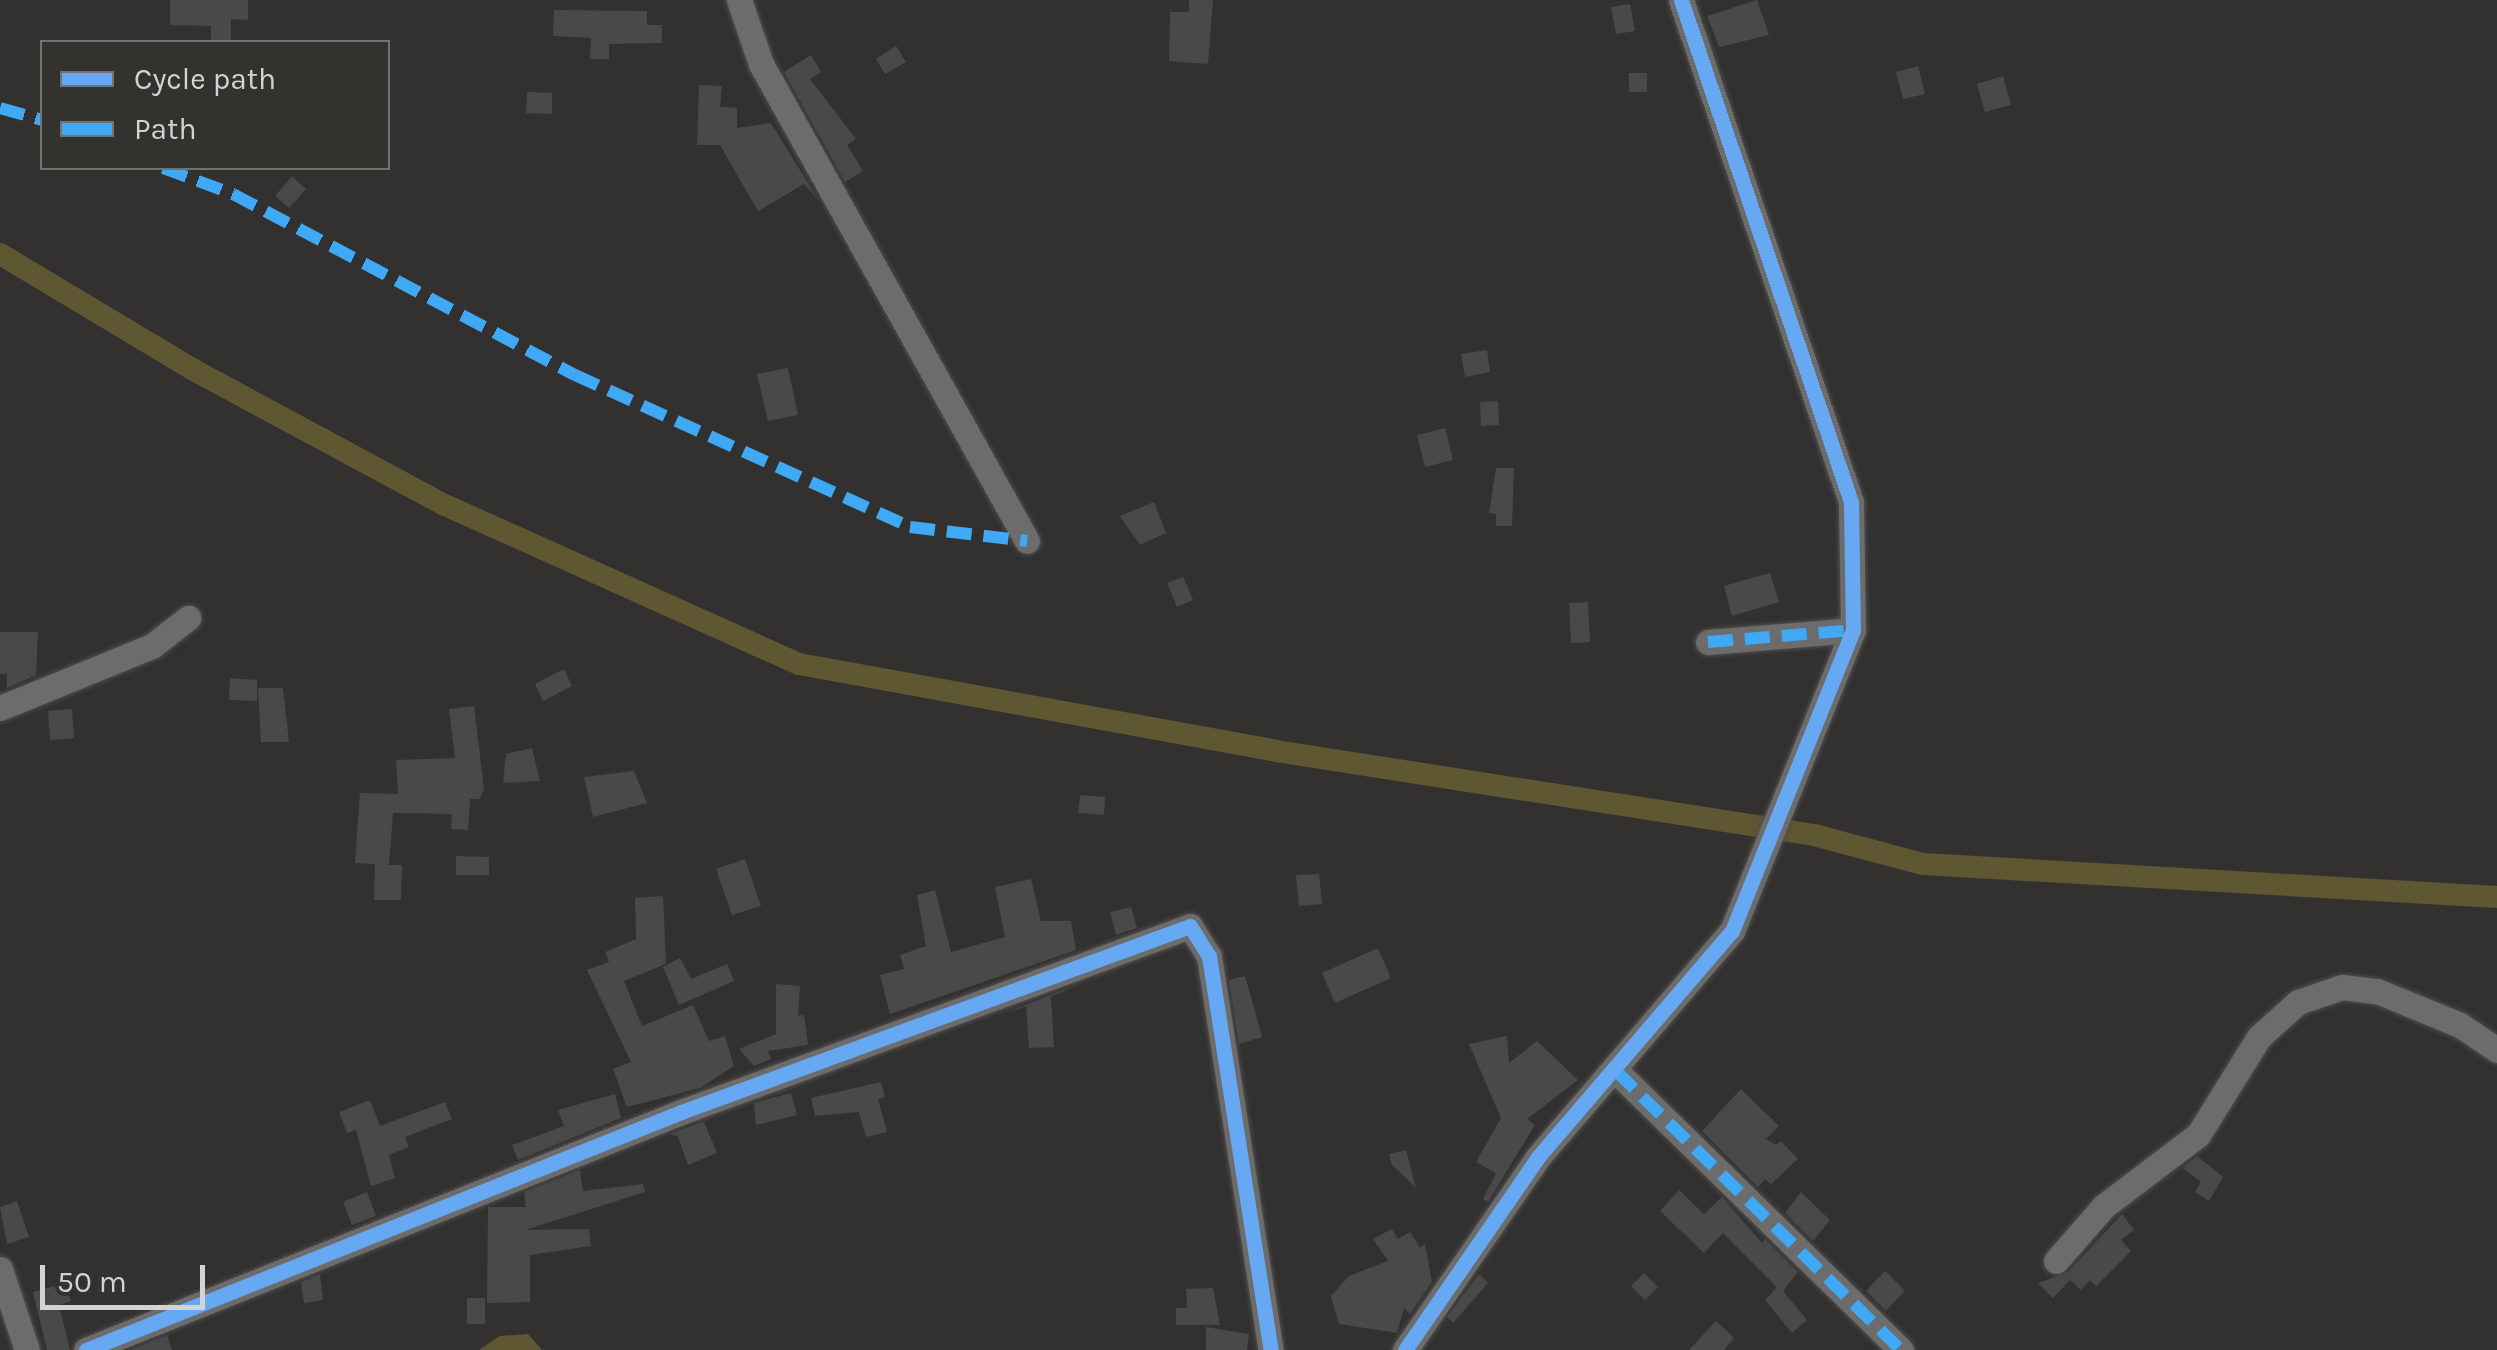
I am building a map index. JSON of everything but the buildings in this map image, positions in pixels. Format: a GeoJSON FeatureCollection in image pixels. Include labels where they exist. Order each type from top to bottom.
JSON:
{"type":"FeatureCollection","features":[{"type":"Feature","properties":{"kind":"street"},"geometry":{"type":"LineString","coordinates":[[739,0],[761,64],[1028,541]]}},
{"type":"Feature","properties":{"kind":"street"},"geometry":{"type":"LineString","coordinates":[[1405,1350],[1538,1156],[1616,1071],[1732,931],[1825,708],[1853,630],[1850,502],[1681,0]]}},
{"type":"Feature","properties":{"kind":"street"},"geometry":{"type":"LineString","coordinates":[[0,708],[152,646],[188,618]]}},
{"type":"Feature","properties":{"kind":"street"},"geometry":{"type":"LineString","coordinates":[[1708,642],[1853,630]]}},
{"type":"Feature","properties":{"kind":"street"},"geometry":{"type":"LineString","coordinates":[[86,1350],[681,1112],[1190,926],[1209,956],[1271,1350]]}},
{"type":"Feature","properties":{"kind":"street"},"geometry":{"type":"LineString","coordinates":[[2056,1261],[2104,1206],[2198,1134],[2259,1038],[2298,1002],[2342,987],[2376,991],[2460,1025],[2497,1050]]}},
{"type":"Feature","properties":{"kind":"street"},"geometry":{"type":"LineString","coordinates":[[1616,1071],[1900,1350]]}},
{"type":"Feature","properties":{"kind":"street"},"geometry":{"type":"LineString","coordinates":[[0,1269],[26,1350]]}},
{"type":"Feature","properties":{"kind":"shaded area"},"geometry":{"type":"Polygon","coordinates":[[[528,1334],[542,1350],[479,1350],[500,1336],[528,1334]]]}},
{"type":"Feature","properties":{"kind":"waterway"},"geometry":{"type":"LineString","coordinates":[[0,254],[192,369],[445,505],[799,664],[1276,751],[1814,835],[1923,864],[2497,897]]}},
{"type":"Feature","properties":{"kind":"marked path"},"geometry":{"type":"LineString","coordinates":[[0,108],[40,119]]}},
{"type":"Feature","properties":{"kind":"marked path"},"geometry":{"type":"LineString","coordinates":[[168,170],[233,194],[575,375],[910,527],[1027,541]]}},
{"type":"Feature","properties":{"kind":"marked path"},"geometry":{"type":"LineString","coordinates":[[1708,642],[1853,630]]}},
{"type":"Feature","properties":{"kind":"marked path"},"geometry":{"type":"LineString","coordinates":[[1616,1071],[1901,1350]]}},
{"type":"Feature","properties":{"kind":"cycle path"},"geometry":{"type":"LineString","coordinates":[[1405,1350],[1538,1157],[1732,931],[1853,630],[1851,502],[1681,0]]}},
{"type":"Feature","properties":{"kind":"cycle path"},"geometry":{"type":"LineString","coordinates":[[86,1350],[681,1112],[1190,926],[1209,956],[1271,1350]]}}]}
